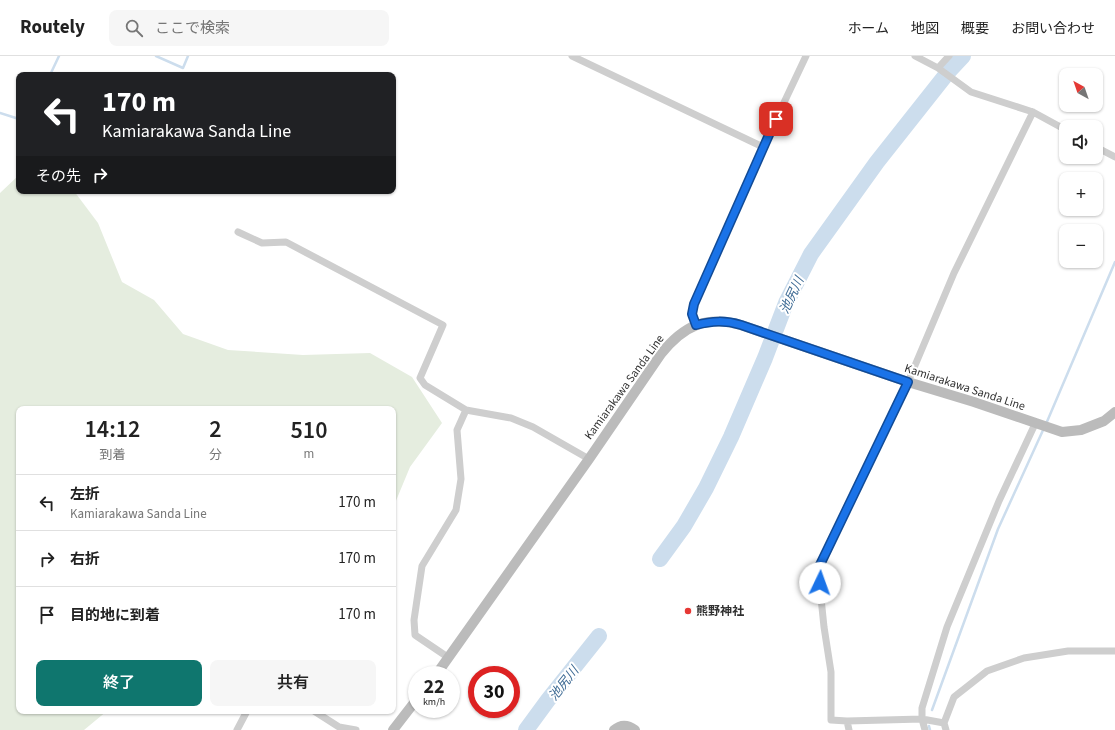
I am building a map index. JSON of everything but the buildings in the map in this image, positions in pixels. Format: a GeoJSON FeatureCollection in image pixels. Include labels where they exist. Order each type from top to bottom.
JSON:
{"type":"FeatureCollection","features":[{"type":"Feature","properties":{"kind":"main road","name":"Kamiarakawa Sanda Line"},"geometry":{"type":"LineString","coordinates":[[443,666],[661,354],[671,341],[696,325],[712,321],[728,321],[908,382],[974,402],[1049,429],[1062,432],[1081,430],[1104,421],[1115,412]]}},
{"type":"Feature","properties":{"kind":"main road"},"geometry":{"type":"LineString","coordinates":[[393,730],[408,711]]}},
{"type":"Feature","properties":{"kind":"main road"},"geometry":{"type":"LineString","coordinates":[[614,730],[622,725],[628,726],[635,730]]}},
{"type":"Feature","properties":{"kind":"street"},"geometry":{"type":"LineString","coordinates":[[572,56],[763,146]]}},
{"type":"Feature","properties":{"kind":"street"},"geometry":{"type":"LineString","coordinates":[[696,325],[692,314],[694,304],[763,146],[806,56]]}},
{"type":"Feature","properties":{"kind":"street"},"geometry":{"type":"LineString","coordinates":[[915,56],[938,68],[971,92],[1033,112],[1059,126]]}},
{"type":"Feature","properties":{"kind":"street"},"geometry":{"type":"LineString","coordinates":[[938,68],[949,56]]}},
{"type":"Feature","properties":{"kind":"street"},"geometry":{"type":"LineString","coordinates":[[1033,112],[954,273],[908,382],[818,569],[824,627],[831,672],[831,720],[922,719],[945,727],[954,697],[987,671],[1024,658],[1068,651],[1115,651]]}},
{"type":"Feature","properties":{"kind":"street"},"geometry":{"type":"LineString","coordinates":[[1103,151],[1115,157]]}},
{"type":"Feature","properties":{"kind":"street"},"geometry":{"type":"LineString","coordinates":[[238,232],[262,243],[286,242],[443,325],[420,378],[425,384],[466,410],[511,418],[533,427],[589,459]]}},
{"type":"Feature","properties":{"kind":"street"},"geometry":{"type":"LineString","coordinates":[[449,658],[415,635],[414,620],[422,566],[456,510],[461,479],[456,430],[466,410]]}},
{"type":"Feature","properties":{"kind":"street"},"geometry":{"type":"LineString","coordinates":[[925,730],[922,719],[922,708],[947,627],[999,501],[1035,424]]}},
{"type":"Feature","properties":{"kind":"street"},"geometry":{"type":"LineString","coordinates":[[237,730],[245,714]]}},
{"type":"Feature","properties":{"kind":"street"},"geometry":{"type":"LineString","coordinates":[[319,714],[339,727],[356,730]]}},
{"type":"Feature","properties":{"kind":"street"},"geometry":{"type":"LineString","coordinates":[[847,721],[849,730]]}},
{"type":"Feature","properties":{"kind":"shaded area"},"geometry":{"type":"Polygon","coordinates":[[[16,178],[16,194],[76,194],[98,223],[122,282],[154,300],[183,334],[228,350],[303,355],[370,353],[412,377],[442,423],[410,467],[396,501],[396,406],[16,406],[16,714],[103,714],[84,730],[0,730],[0,193],[16,178]]]}},
{"type":"Feature","properties":{"kind":"waterway"},"geometry":{"type":"LineString","coordinates":[[51,72],[59,56]]}},
{"type":"Feature","properties":{"kind":"waterway"},"geometry":{"type":"LineString","coordinates":[[156,56],[183,68],[188,56]]}},
{"type":"Feature","properties":{"kind":"waterway","name":"池尻川"},"geometry":{"type":"LineString","coordinates":[[660,559],[684,526],[706,488],[731,437],[765,358],[786,303],[811,254],[877,162],[949,71],[963,56]]}},
{"type":"Feature","properties":{"kind":"waterway"},"geometry":{"type":"LineString","coordinates":[[0,113],[16,118]]}},
{"type":"Feature","properties":{"kind":"waterway"},"geometry":{"type":"LineString","coordinates":[[1046,424],[1115,262]]}},
{"type":"Feature","properties":{"kind":"waterway"},"geometry":{"type":"LineString","coordinates":[[932,710],[998,529],[1044,428]]}},
{"type":"Feature","properties":{"kind":"waterway","name":"池尻川"},"geometry":{"type":"LineString","coordinates":[[526,730],[599,636]]}},
{"type":"Feature","properties":{"kind":"waterway"},"geometry":{"type":"LineString","coordinates":[[929,726],[930,730]]}},
{"type":"Feature","properties":{"kind":"place","name":"熊野神社"},"geometry":{"type":"Point","coordinates":[688,611]}},
{"type":"Feature","properties":{"kind":"route"},"geometry":{"type":"LineString","coordinates":[[776,119],[694,304],[692,314],[696,325],[712,321],[728,321],[908,382],[818,569],[820,583]]}}]}
